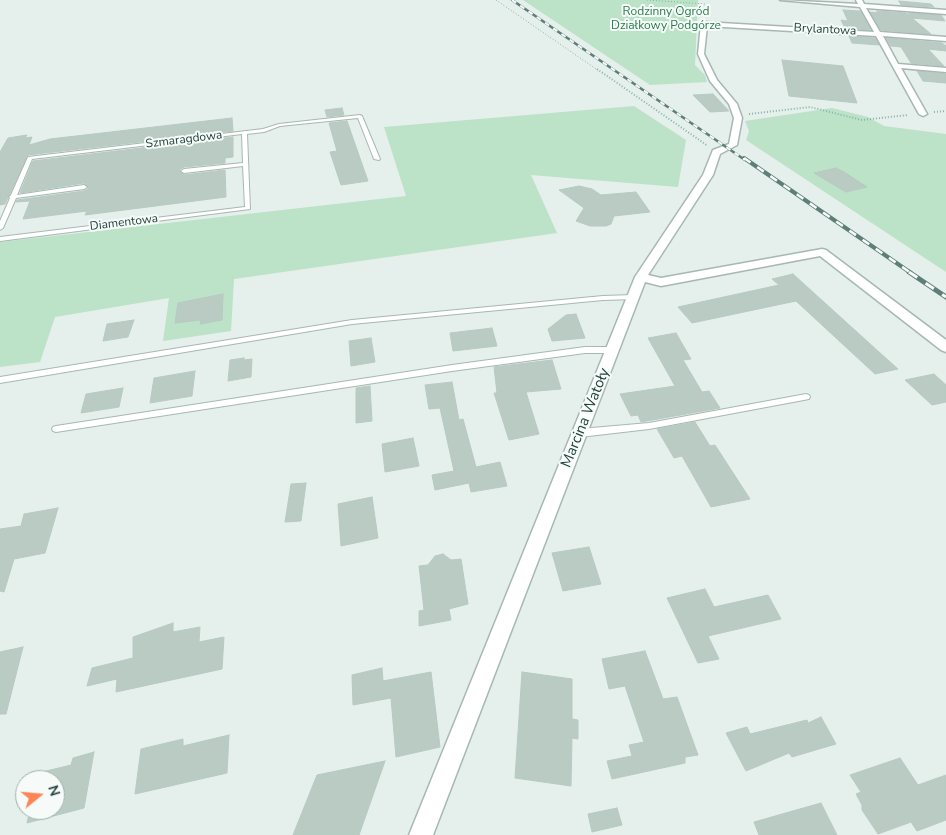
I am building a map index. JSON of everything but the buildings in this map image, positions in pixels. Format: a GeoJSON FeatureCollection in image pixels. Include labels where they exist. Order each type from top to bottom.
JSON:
{"type":"FeatureCollection","features":[{"type":"Feature","properties":{"kind":"street"},"geometry":{"type":"LineString","coordinates":[[782,0],[861,3],[946,12]]}},
{"type":"Feature","properties":{"kind":"street"},"geometry":{"type":"LineString","coordinates":[[861,3],[924,114]]}},
{"type":"Feature","properties":{"kind":"street","name":"Brylantowa"},"geometry":{"type":"LineString","coordinates":[[737,116],[733,104],[714,81],[701,54],[704,24],[946,39]]}},
{"type":"Feature","properties":{"kind":"street"},"geometry":{"type":"LineString","coordinates":[[898,66],[946,70]]}},
{"type":"Feature","properties":{"kind":"street"},"geometry":{"type":"LineString","coordinates":[[716,152],[733,146],[737,116]]}},
{"type":"Feature","properties":{"kind":"street","name":"Marcina Watoły"},"geometry":{"type":"LineString","coordinates":[[421,835],[641,277],[708,175],[716,152]]}},
{"type":"Feature","properties":{"kind":"street"},"geometry":{"type":"LineString","coordinates":[[641,277],[661,282],[822,252],[946,347]]}},
{"type":"Feature","properties":{"kind":"lane","name":"Szmaragdowa"},"geometry":{"type":"LineString","coordinates":[[12,197],[30,158],[244,133],[264,130],[279,125],[338,118],[360,116],[377,159]]}},
{"type":"Feature","properties":{"kind":"lane"},"geometry":{"type":"LineString","coordinates":[[184,171],[246,164],[244,133]]}},
{"type":"Feature","properties":{"kind":"lane","name":"Diamentowa"},"geometry":{"type":"LineString","coordinates":[[0,239],[248,208],[246,164]]}},
{"type":"Feature","properties":{"kind":"lane"},"geometry":{"type":"LineString","coordinates":[[0,228],[12,197],[84,187]]}},
{"type":"Feature","properties":{"kind":"lane"},"geometry":{"type":"LineString","coordinates":[[0,380],[352,322],[603,298],[633,297]]}},
{"type":"Feature","properties":{"kind":"lane"},"geometry":{"type":"LineString","coordinates":[[56,429],[452,368],[585,350],[612,350]]}},
{"type":"Feature","properties":{"kind":"lane"},"geometry":{"type":"LineString","coordinates":[[580,433],[649,426],[806,397]]}},
{"type":"Feature","properties":{"kind":"path"},"geometry":{"type":"LineString","coordinates":[[496,0],[716,152]]}},
{"type":"Feature","properties":{"kind":"path"},"geometry":{"type":"LineString","coordinates":[[647,0],[705,4]]}},
{"type":"Feature","properties":{"kind":"path"},"geometry":{"type":"LineString","coordinates":[[737,116],[805,107],[821,109],[862,120],[946,111]]}},
{"type":"Feature","properties":{"kind":"green space","name":"Rodzinny Ogród Działkowy Podgórze"},"geometry":{"type":"Polygon","coordinates":[[[523,0],[698,0],[695,65],[705,75],[707,82],[650,85],[523,0]]]}},
{"type":"Feature","properties":{"kind":"green space"},"geometry":{"type":"Polygon","coordinates":[[[634,106],[686,140],[678,187],[531,175],[557,233],[234,279],[231,331],[163,341],[169,298],[55,317],[40,362],[0,367],[0,242],[406,196],[384,127],[634,106]]]}},
{"type":"Feature","properties":{"kind":"green space"},"geometry":{"type":"Polygon","coordinates":[[[832,108],[868,117],[884,126],[946,134],[946,272],[746,140],[749,131],[745,121],[832,108]]]}},
{"type":"Feature","properties":{"kind":"railway"},"geometry":{"type":"LineString","coordinates":[[512,0],[745,160]]}},
{"type":"Feature","properties":{"kind":"railway"},"geometry":{"type":"LineString","coordinates":[[744,158],[911,273]]}},
{"type":"Feature","properties":{"kind":"railway"},"geometry":{"type":"LineString","coordinates":[[909,272],[946,297]]}}]}
